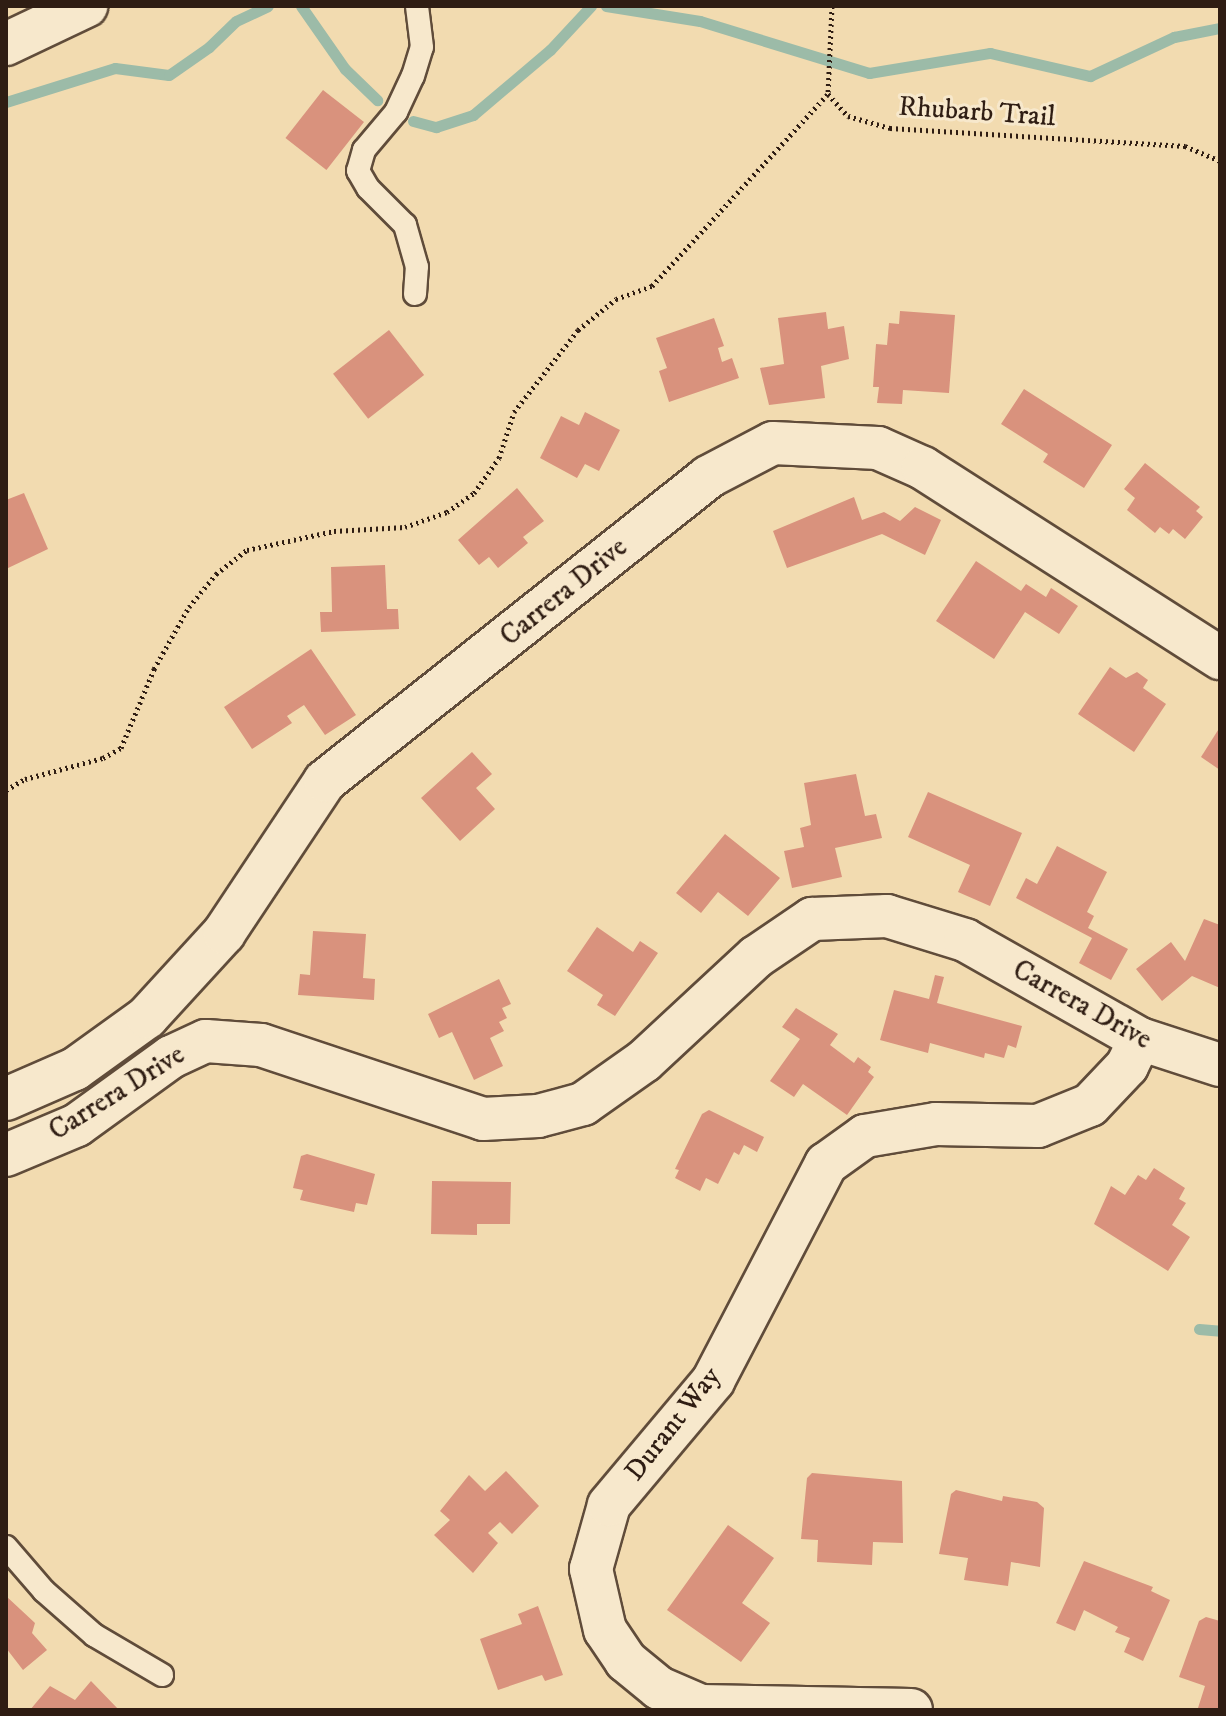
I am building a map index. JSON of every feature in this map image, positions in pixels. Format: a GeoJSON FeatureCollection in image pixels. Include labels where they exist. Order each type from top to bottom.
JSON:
{"type":"FeatureCollection","features":[{"type":"Feature","properties":{"kind":"street"},"geometry":{"type":"LineString","coordinates":[[6,44],[86,6]]}},
{"type":"Feature","properties":{"kind":"street","name":"Carrera Drive"},"geometry":{"type":"LineString","coordinates":[[6,1099],[75,1069],[147,1017],[224,933],[325,781],[708,477],[773,443],[878,448],[923,468],[1220,658]]}},
{"type":"Feature","properties":{"kind":"street","name":"Carrera Drive"},"geometry":{"type":"LineString","coordinates":[[6,1155],[77,1125],[171,1057],[206,1041],[261,1045],[483,1119],[538,1116],[583,1104],[644,1061],[756,957],[812,919],[887,916],[965,940],[1140,1039],[1220,1065]]}},
{"type":"Feature","properties":{"kind":"street","name":"Durant Way"},"geometry":{"type":"LineString","coordinates":[[911,1710],[701,1706],[659,1688],[626,1661],[605,1630],[591,1569],[609,1505],[713,1381],[826,1164],[865,1136],[922,1126],[1038,1126],[1090,1105],[1127,1066],[1140,1039]]}},
{"type":"Feature","properties":{"kind":"lane"},"geometry":{"type":"LineString","coordinates":[[415,294],[417,267],[405,225],[368,188],[358,171],[364,150],[396,112],[413,76],[422,47],[417,6]]}},
{"type":"Feature","properties":{"kind":"lane"},"geometry":{"type":"LineString","coordinates":[[6,1547],[44,1591],[94,1635],[162,1675]]}},
{"type":"Feature","properties":{"kind":"path"},"geometry":{"type":"LineString","coordinates":[[6,790],[121,748],[154,669],[189,607],[216,574],[247,550],[321,533],[405,527],[447,512],[474,493],[499,458],[514,412],[578,330],[616,299],[652,286],[828,94],[832,6]]}},
{"type":"Feature","properties":{"kind":"path","name":"Rhubarb Trail"},"geometry":{"type":"LineString","coordinates":[[828,94],[848,116],[890,128],[1185,146],[1220,161]]}},
{"type":"Feature","properties":{"kind":"building"},"geometry":{"type":"Polygon","coordinates":[[[323,90],[364,122],[326,170],[285,138],[323,90]]]}},
{"type":"Feature","properties":{"kind":"building"},"geometry":{"type":"Polygon","coordinates":[[[900,311],[955,315],[949,393],[903,390],[902,404],[877,403],[879,387],[873,387],[876,344],[887,345],[889,323],[899,324],[900,311]]]}},
{"type":"Feature","properties":{"kind":"building"},"geometry":{"type":"Polygon","coordinates":[[[826,312],[828,329],[844,326],[849,359],[821,366],[825,398],[769,405],[760,368],[784,364],[778,318],[826,312]]]}},
{"type":"Feature","properties":{"kind":"building"},"geometry":{"type":"Polygon","coordinates":[[[714,318],[724,346],[718,348],[722,362],[732,358],[739,378],[669,402],[659,371],[667,368],[656,338],[714,318]]]}},
{"type":"Feature","properties":{"kind":"building"},"geometry":{"type":"Polygon","coordinates":[[[389,330],[424,375],[368,419],[333,374],[389,330]]]}},
{"type":"Feature","properties":{"kind":"building"},"geometry":{"type":"Polygon","coordinates":[[[1024,389],[1112,445],[1084,488],[1043,462],[1048,454],[1001,424],[1024,389]]]}},
{"type":"Feature","properties":{"kind":"building"},"geometry":{"type":"Polygon","coordinates":[[[585,412],[620,430],[599,471],[585,464],[577,478],[540,458],[561,416],[579,425],[585,412]]]}},
{"type":"Feature","properties":{"kind":"building"},"geometry":{"type":"Polygon","coordinates":[[[1145,463],[1200,507],[1196,511],[1203,517],[1185,539],[1173,529],[1169,534],[1160,527],[1155,533],[1127,510],[1135,498],[1124,489],[1145,463]]]}},
{"type":"Feature","properties":{"kind":"building"},"geometry":{"type":"Polygon","coordinates":[[[517,488],[544,521],[523,537],[528,543],[498,568],[489,557],[479,565],[458,540],[517,488]]]}},
{"type":"Feature","properties":{"kind":"building"},"geometry":{"type":"Polygon","coordinates":[[[24,493],[48,549],[6,569],[6,500],[24,493]]]}},
{"type":"Feature","properties":{"kind":"building"},"geometry":{"type":"Polygon","coordinates":[[[854,497],[862,520],[884,512],[900,521],[915,507],[941,520],[925,555],[882,534],[787,568],[773,531],[854,497]]]}},
{"type":"Feature","properties":{"kind":"building"},"geometry":{"type":"Polygon","coordinates":[[[976,561],[1021,591],[1026,584],[1046,597],[1051,588],[1078,606],[1059,634],[1025,612],[994,659],[936,621],[976,561]]]}},
{"type":"Feature","properties":{"kind":"building"},"geometry":{"type":"Polygon","coordinates":[[[385,565],[387,609],[398,609],[399,629],[321,632],[320,612],[332,612],[331,567],[385,565]]]}},
{"type":"Feature","properties":{"kind":"building"},"geometry":{"type":"Polygon","coordinates":[[[311,649],[356,715],[325,735],[304,705],[287,716],[292,723],[252,749],[224,707],[311,649]]]}},
{"type":"Feature","properties":{"kind":"building"},"geometry":{"type":"Polygon","coordinates":[[[1110,667],[1126,678],[1137,672],[1148,680],[1143,688],[1166,704],[1134,752],[1078,714],[1110,667]]]}},
{"type":"Feature","properties":{"kind":"building"},"geometry":{"type":"Polygon","coordinates":[[[1220,727],[1220,770],[1201,757],[1220,727]]]}},
{"type":"Feature","properties":{"kind":"building"},"geometry":{"type":"Polygon","coordinates":[[[472,752],[492,774],[476,788],[495,809],[460,841],[421,798],[472,752]]]}},
{"type":"Feature","properties":{"kind":"building"},"geometry":{"type":"Polygon","coordinates":[[[856,774],[865,816],[876,814],[882,838],[835,848],[842,877],[792,888],[784,851],[804,847],[800,828],[811,825],[804,783],[856,774]]]}},
{"type":"Feature","properties":{"kind":"building"},"geometry":{"type":"Polygon","coordinates":[[[928,792],[1022,833],[990,906],[958,892],[970,865],[908,837],[928,792]]]}},
{"type":"Feature","properties":{"kind":"building"},"geometry":{"type":"Polygon","coordinates":[[[725,834],[780,878],[748,916],[718,892],[701,913],[676,893],[725,834]]]}},
{"type":"Feature","properties":{"kind":"building"},"geometry":{"type":"Polygon","coordinates":[[[1057,846],[1107,872],[1087,912],[1094,916],[1088,928],[1128,949],[1111,980],[1079,963],[1092,938],[1016,898],[1026,878],[1037,884],[1057,846]]]}},
{"type":"Feature","properties":{"kind":"building"},"geometry":{"type":"Polygon","coordinates":[[[1204,919],[1220,925],[1220,988],[1192,976],[1162,1001],[1136,969],[1171,942],[1185,961],[1204,919]]]}},
{"type":"Feature","properties":{"kind":"building"},"geometry":{"type":"Polygon","coordinates":[[[597,927],[633,952],[640,941],[658,953],[615,1016],[597,1005],[603,995],[567,971],[597,927]]]}},
{"type":"Feature","properties":{"kind":"building"},"geometry":{"type":"Polygon","coordinates":[[[313,931],[366,934],[363,978],[375,979],[374,1000],[298,995],[300,974],[310,975],[313,931]]]}},
{"type":"Feature","properties":{"kind":"building"},"geometry":{"type":"Polygon","coordinates":[[[935,975],[944,977],[937,1003],[1022,1026],[1016,1048],[1008,1045],[1004,1058],[985,1053],[984,1058],[930,1043],[928,1053],[880,1040],[894,990],[929,999],[935,975]]]}},
{"type":"Feature","properties":{"kind":"building"},"geometry":{"type":"Polygon","coordinates":[[[499,979],[511,1004],[502,1008],[507,1018],[499,1022],[504,1031],[490,1038],[503,1066],[474,1080],[452,1032],[439,1038],[428,1014],[499,979]]]}},
{"type":"Feature","properties":{"kind":"building"},"geometry":{"type":"Polygon","coordinates":[[[796,1008],[838,1034],[830,1045],[854,1063],[858,1057],[871,1067],[868,1072],[874,1077],[847,1115],[803,1084],[794,1097],[770,1081],[800,1039],[782,1027],[796,1008]]]}},
{"type":"Feature","properties":{"kind":"building"},"geometry":{"type":"Polygon","coordinates":[[[709,1110],[764,1137],[757,1152],[744,1145],[739,1155],[734,1152],[718,1184],[706,1178],[700,1191],[675,1178],[679,1170],[675,1169],[702,1114],[709,1110]]]}},
{"type":"Feature","properties":{"kind":"building"},"geometry":{"type":"Polygon","coordinates":[[[307,1154],[375,1174],[367,1205],[356,1203],[354,1212],[300,1200],[303,1190],[293,1188],[301,1156],[307,1154]]]}},
{"type":"Feature","properties":{"kind":"building"},"geometry":{"type":"Polygon","coordinates":[[[1154,1168],[1185,1188],[1179,1199],[1186,1203],[1172,1225],[1190,1237],[1168,1271],[1094,1224],[1111,1186],[1125,1195],[1138,1175],[1146,1180],[1154,1168]]]}},
{"type":"Feature","properties":{"kind":"building"},"geometry":{"type":"Polygon","coordinates":[[[432,1181],[511,1182],[510,1224],[477,1224],[477,1235],[431,1234],[432,1181]]]}},
{"type":"Feature","properties":{"kind":"building"},"geometry":{"type":"Polygon","coordinates":[[[506,1471],[539,1506],[512,1534],[500,1522],[488,1533],[498,1543],[473,1573],[434,1535],[450,1520],[440,1511],[469,1475],[485,1491],[506,1471]]]}},
{"type":"Feature","properties":{"kind":"building"},"geometry":{"type":"Polygon","coordinates":[[[812,1473],[902,1481],[903,1543],[873,1542],[872,1565],[817,1562],[818,1540],[801,1539],[807,1478],[812,1473]]]}},
{"type":"Feature","properties":{"kind":"building"},"geometry":{"type":"Polygon","coordinates":[[[956,1490],[1002,1501],[1003,1496],[1037,1502],[1044,1508],[1040,1567],[1011,1562],[1008,1586],[964,1580],[968,1558],[939,1554],[951,1494],[956,1490]]]}},
{"type":"Feature","properties":{"kind":"building"},"geometry":{"type":"Polygon","coordinates":[[[728,1525],[774,1558],[742,1603],[770,1623],[741,1662],[667,1610],[728,1525]]]}},
{"type":"Feature","properties":{"kind":"building"},"geometry":{"type":"Polygon","coordinates":[[[1084,1561],[1153,1587],[1151,1591],[1170,1600],[1143,1661],[1124,1652],[1130,1638],[1115,1632],[1118,1627],[1084,1610],[1075,1631],[1056,1623],[1084,1561]]]}},
{"type":"Feature","properties":{"kind":"building"},"geometry":{"type":"Polygon","coordinates":[[[6,1596],[35,1623],[32,1633],[47,1650],[23,1670],[6,1648],[6,1596]]]}},
{"type":"Feature","properties":{"kind":"building"},"geometry":{"type":"Polygon","coordinates":[[[538,1606],[563,1675],[545,1681],[542,1675],[498,1690],[480,1639],[522,1624],[518,1614],[538,1606]]]}},
{"type":"Feature","properties":{"kind":"building"},"geometry":{"type":"Polygon","coordinates":[[[1206,1617],[1220,1621],[1220,1710],[1198,1708],[1205,1686],[1179,1677],[1199,1621],[1206,1617]]]}},
{"type":"Feature","properties":{"kind":"building"},"geometry":{"type":"Polygon","coordinates":[[[91,1681],[119,1710],[30,1710],[50,1686],[75,1700],[91,1681]]]}},
{"type":"Feature","properties":{"kind":"waterway"},"geometry":{"type":"LineString","coordinates":[[6,102],[115,68],[169,75],[209,47],[236,21],[268,6]]}},
{"type":"Feature","properties":{"kind":"waterway"},"geometry":{"type":"LineString","coordinates":[[301,6],[345,69],[377,100]]}},
{"type":"Feature","properties":{"kind":"waterway"},"geometry":{"type":"LineString","coordinates":[[413,121],[436,127],[473,115],[550,50],[591,6]]}},
{"type":"Feature","properties":{"kind":"waterway"},"geometry":{"type":"LineString","coordinates":[[606,6],[700,21],[869,73],[990,53],[1090,76],[1174,37],[1220,28]]}},
{"type":"Feature","properties":{"kind":"waterway"},"geometry":{"type":"LineString","coordinates":[[1199,1329],[1220,1331]]}}]}
